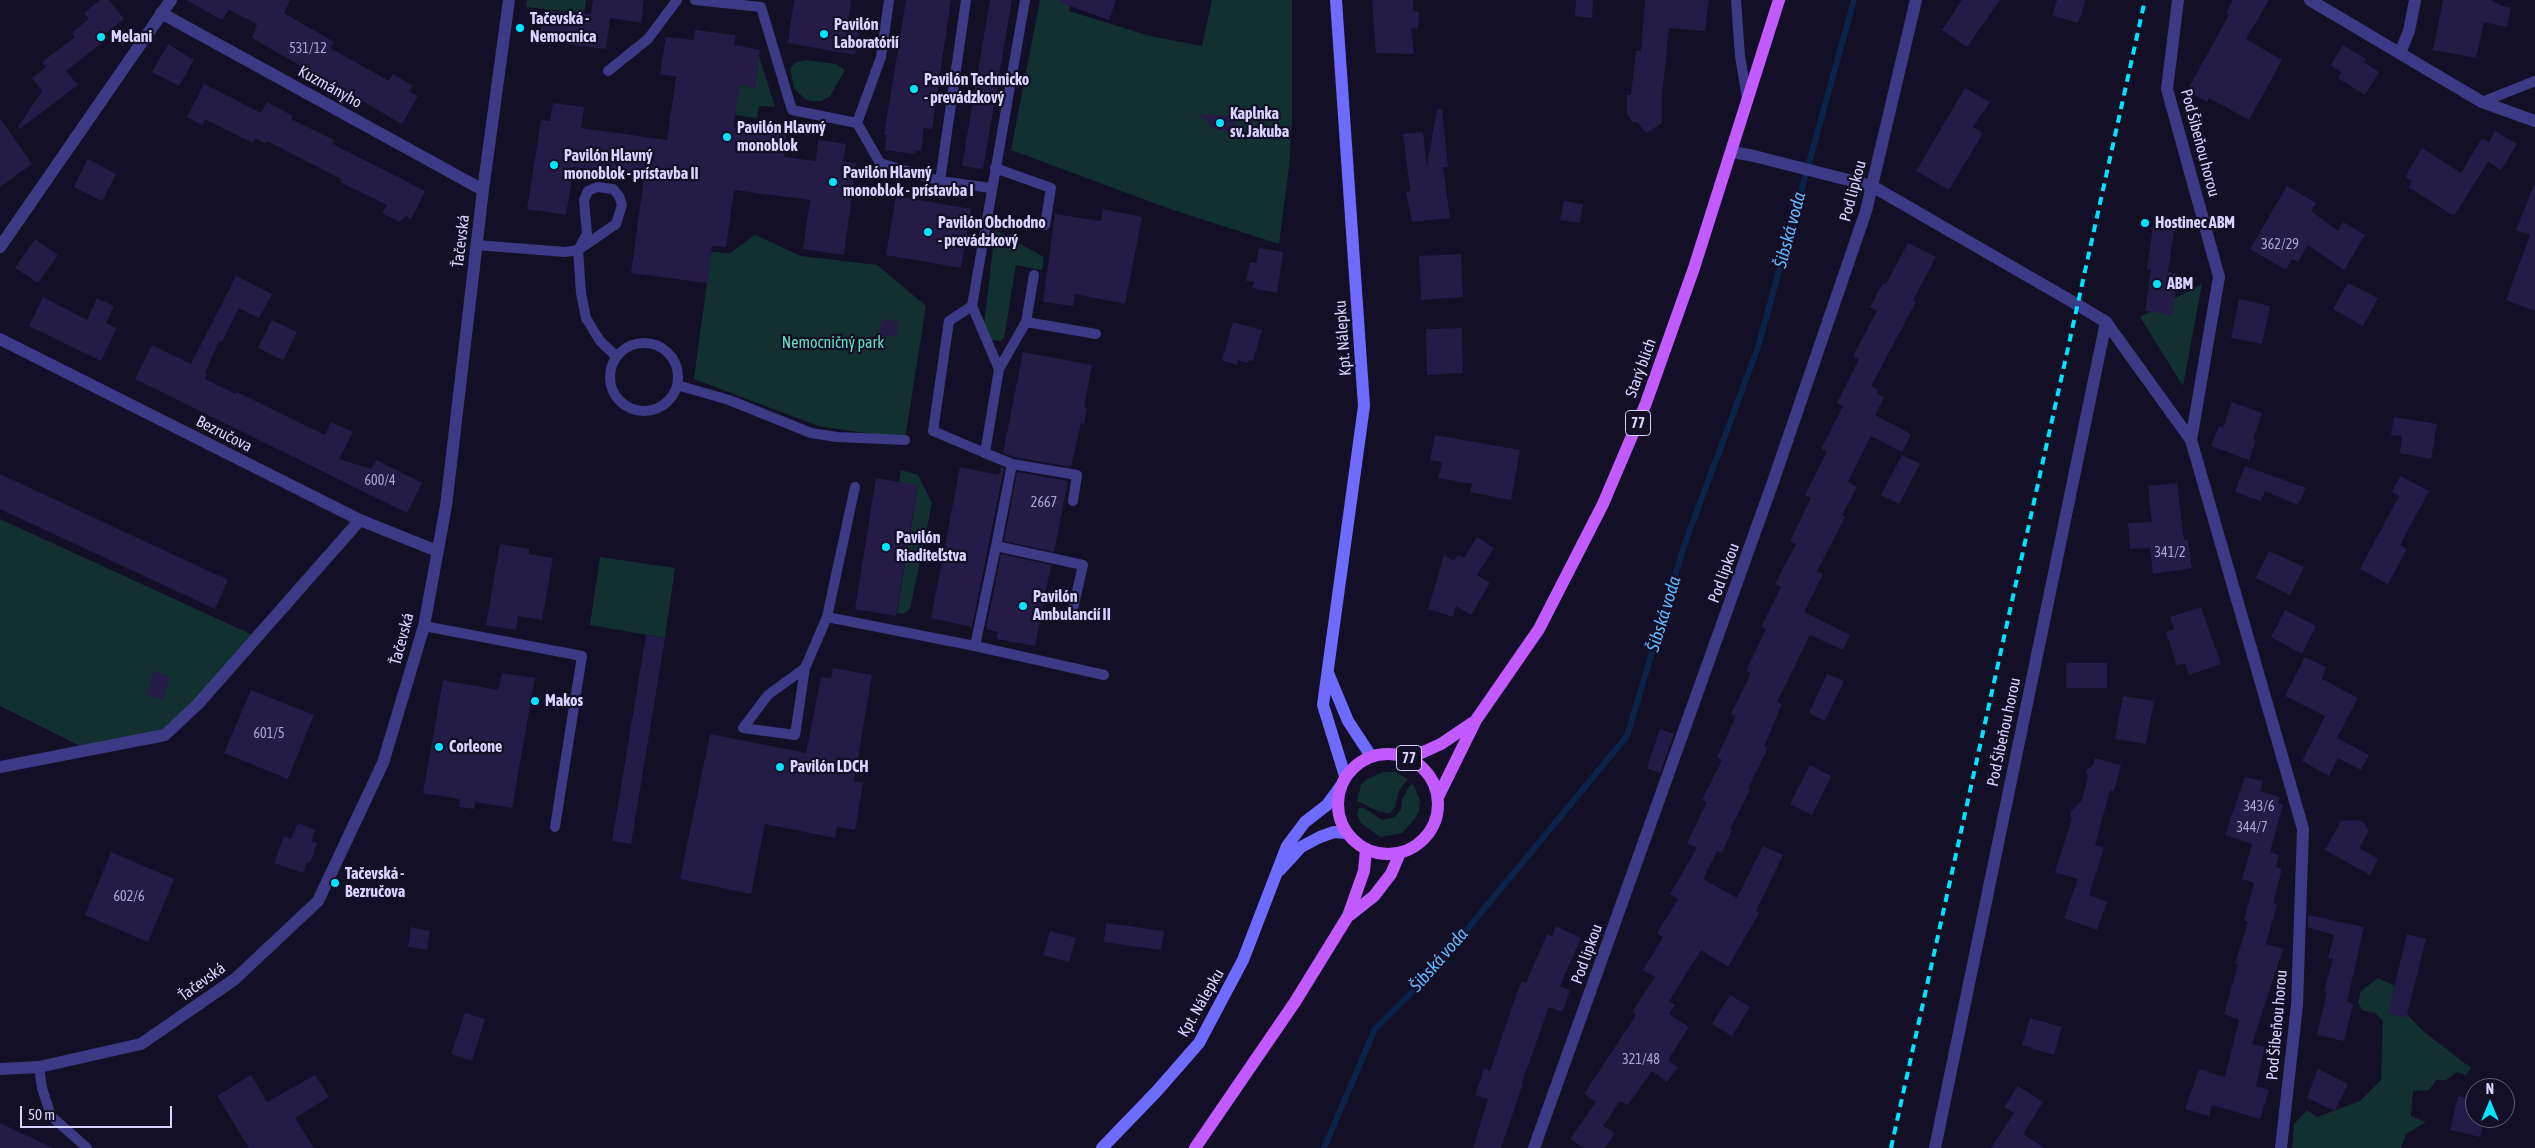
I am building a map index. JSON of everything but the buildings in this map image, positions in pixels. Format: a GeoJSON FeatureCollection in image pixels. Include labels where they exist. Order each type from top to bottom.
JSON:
{"type":"FeatureCollection","features":[{"type":"Feature","properties":{"kind":"main road","name":"Starý blich"},"geometry":{"type":"LineString","coordinates":[[1438,797],[1476,720],[1539,629],[1603,504],[1646,403],[1694,268],[1732,152],[1778,0]]}},
{"type":"Feature","properties":{"kind":"main road","name":"Starý blich"},"geometry":{"type":"LineString","coordinates":[[1410,758],[1441,744],[1476,720]]}},
{"type":"Feature","properties":{"kind":"main road","name":"77"},"geometry":{"type":"LineString","coordinates":[[1343,781],[1352,767],[1371,756],[1397,754],[1410,758],[1423,768],[1433,781],[1438,797],[1438,812],[1433,826],[1425,838],[1414,847],[1400,853]]}},
{"type":"Feature","properties":{"kind":"main road"},"geometry":{"type":"LineString","coordinates":[[1343,781],[1337,803],[1339,818],[1346,833],[1366,849],[1389,854],[1400,853],[1391,874],[1374,896],[1348,916]]}},
{"type":"Feature","properties":{"kind":"main road"},"geometry":{"type":"LineString","coordinates":[[1195,1148],[1295,1002],[1348,916],[1364,871],[1366,849]]}},
{"type":"Feature","properties":{"kind":"street"},"geometry":{"type":"LineString","coordinates":[[0,247],[171,0]]}},
{"type":"Feature","properties":{"kind":"street","name":"Ťačevská"},"geometry":{"type":"LineString","coordinates":[[0,1069],[39,1067],[141,1044],[235,979],[318,901],[383,763],[424,626],[446,506],[483,190],[509,0]]}},
{"type":"Feature","properties":{"kind":"street","name":"Kpt. Nálepku"},"geometry":{"type":"LineString","coordinates":[[1102,1148],[1157,1092],[1199,1043],[1219,1009],[1243,960],[1275,875],[1291,840],[1305,822],[1327,805],[1343,781],[1323,706],[1364,406],[1336,0]]}},
{"type":"Feature","properties":{"kind":"street","name":"Pod lipkou"},"geometry":{"type":"LineString","coordinates":[[1534,1148],[1773,482],[1866,211],[1916,0]]}},
{"type":"Feature","properties":{"kind":"street","name":"Pod Šibeňou horou"},"geometry":{"type":"LineString","coordinates":[[2178,0],[2167,89],[2220,278],[2191,440]]}},
{"type":"Feature","properties":{"kind":"street"},"geometry":{"type":"LineString","coordinates":[[2310,0],[2482,102],[2535,121]]}},
{"type":"Feature","properties":{"kind":"street"},"geometry":{"type":"LineString","coordinates":[[2400,53],[2409,31],[2415,0]]}},
{"type":"Feature","properties":{"kind":"street","name":"Kuzmányho"},"geometry":{"type":"LineString","coordinates":[[161,13],[483,190]]}},
{"type":"Feature","properties":{"kind":"street","name":"Pod Šibeňou horou"},"geometry":{"type":"LineString","coordinates":[[1732,152],[1872,186],[2106,322],[2191,440],[2303,829],[2297,1005],[2282,1148]]}},
{"type":"Feature","properties":{"kind":"street","name":"Pod Šibeňou horou"},"geometry":{"type":"LineString","coordinates":[[1935,1148],[2106,322]]}},
{"type":"Feature","properties":{"kind":"street","name":"Bezručova"},"geometry":{"type":"LineString","coordinates":[[0,339],[360,520],[437,551]]}},
{"type":"Feature","properties":{"kind":"street"},"geometry":{"type":"LineString","coordinates":[[0,767],[165,735],[198,704],[360,520]]}},
{"type":"Feature","properties":{"kind":"street"},"geometry":{"type":"LineString","coordinates":[[1327,671],[1348,721],[1371,756]]}},
{"type":"Feature","properties":{"kind":"street","name":"Kpt. Nálepku"},"geometry":{"type":"LineString","coordinates":[[1275,875],[1301,847],[1320,836],[1334,832],[1346,833]]}},
{"type":"Feature","properties":{"kind":"lane"},"geometry":{"type":"LineString","coordinates":[[608,71],[648,39],[677,0]]}},
{"type":"Feature","properties":{"kind":"lane"},"geometry":{"type":"LineString","coordinates":[[695,0],[761,7],[792,110],[857,123],[880,163],[940,181],[991,188]]}},
{"type":"Feature","properties":{"kind":"lane"},"geometry":{"type":"LineString","coordinates":[[857,123],[881,57],[889,0]]}},
{"type":"Feature","properties":{"kind":"lane"},"geometry":{"type":"LineString","coordinates":[[940,181],[966,0]]}},
{"type":"Feature","properties":{"kind":"lane"},"geometry":{"type":"LineString","coordinates":[[998,368],[972,306],[1025,0]]}},
{"type":"Feature","properties":{"kind":"lane"},"geometry":{"type":"LineString","coordinates":[[1736,0],[1740,56],[1747,101]]}},
{"type":"Feature","properties":{"kind":"lane"},"geometry":{"type":"LineString","coordinates":[[2482,102],[2535,81]]}},
{"type":"Feature","properties":{"kind":"lane"},"geometry":{"type":"LineString","coordinates":[[995,168],[1051,188],[1045,225]]}},
{"type":"Feature","properties":{"kind":"lane"},"geometry":{"type":"LineString","coordinates":[[477,245],[565,252],[578,250],[616,224],[622,205],[619,196],[613,189],[597,187],[588,191],[584,200],[587,234],[578,250],[581,293],[586,318],[600,342],[616,356]]}},
{"type":"Feature","properties":{"kind":"lane"},"geometry":{"type":"LineString","coordinates":[[986,453],[998,368],[1026,322],[1034,275]]}},
{"type":"Feature","properties":{"kind":"lane"},"geometry":{"type":"LineString","coordinates":[[972,306],[949,321],[933,431],[1012,464],[1077,475],[1073,501]]}},
{"type":"Feature","properties":{"kind":"lane"},"geometry":{"type":"LineString","coordinates":[[1026,322],[1096,334]]}},
{"type":"Feature","properties":{"kind":"lane"},"geometry":{"type":"LineString","coordinates":[[648,343],[658,346],[668,353],[675,362],[678,374],[677,385],[673,396],[656,410],[634,410],[620,402],[611,388],[609,377],[616,356],[625,348],[636,344],[648,343]]}},
{"type":"Feature","properties":{"kind":"lane"},"geometry":{"type":"LineString","coordinates":[[677,385],[729,400],[810,432],[837,437],[905,440]]}},
{"type":"Feature","properties":{"kind":"lane"},"geometry":{"type":"LineString","coordinates":[[975,646],[1012,464]]}},
{"type":"Feature","properties":{"kind":"lane"},"geometry":{"type":"LineString","coordinates":[[805,668],[768,695],[743,728],[795,735],[805,668],[827,617],[855,487]]}},
{"type":"Feature","properties":{"kind":"lane"},"geometry":{"type":"LineString","coordinates":[[996,546],[1083,565],[1073,609]]}},
{"type":"Feature","properties":{"kind":"lane"},"geometry":{"type":"LineString","coordinates":[[827,617],[975,646],[1104,675]]}},
{"type":"Feature","properties":{"kind":"lane"},"geometry":{"type":"LineString","coordinates":[[424,626],[582,656],[555,827]]}},
{"type":"Feature","properties":{"kind":"lane"},"geometry":{"type":"LineString","coordinates":[[39,1067],[42,1088],[51,1116],[87,1148]]}},
{"type":"Feature","properties":{"kind":"green space"},"geometry":{"type":"Polygon","coordinates":[[[527,0],[586,0],[584,13],[526,7],[527,0]]]}},
{"type":"Feature","properties":{"kind":"green space"},"geometry":{"type":"Polygon","coordinates":[[[1040,0],[1072,0],[1069,11],[1150,36],[1202,46],[1212,0],[1292,0],[1292,122],[1289,167],[1279,244],[1173,210],[1011,150],[1040,0]]]}},
{"type":"Feature","properties":{"kind":"green space"},"geometry":{"type":"Polygon","coordinates":[[[759,56],[775,107],[759,106],[757,118],[735,115],[739,85],[755,88],[759,56]]]}},
{"type":"Feature","properties":{"kind":"green space"},"geometry":{"type":"Polygon","coordinates":[[[806,60],[836,64],[845,70],[830,96],[821,101],[805,99],[794,88],[790,68],[797,62],[806,60]]]}},
{"type":"Feature","properties":{"kind":"green space"},"geometry":{"type":"Polygon","coordinates":[[[995,230],[1044,257],[1042,270],[1016,265],[1004,338],[1000,341],[991,340],[984,325],[995,230]]]}},
{"type":"Feature","properties":{"kind":"green space","name":"Nemocničný park"},"geometry":{"type":"Polygon","coordinates":[[[755,235],[801,256],[877,265],[926,306],[905,439],[818,426],[694,379],[711,252],[730,253],[755,235]]]}},
{"type":"Feature","properties":{"kind":"green space"},"geometry":{"type":"Polygon","coordinates":[[[2202,284],[2183,386],[2140,317],[2202,284]]]}},
{"type":"Feature","properties":{"kind":"green space"},"geometry":{"type":"Polygon","coordinates":[[[901,470],[918,475],[932,503],[910,609],[903,614],[897,613],[918,486],[899,482],[901,470]]]}},
{"type":"Feature","properties":{"kind":"green space"},"geometry":{"type":"Polygon","coordinates":[[[0,519],[257,637],[165,735],[88,750],[0,706],[0,519]]]}},
{"type":"Feature","properties":{"kind":"green space"},"geometry":{"type":"Polygon","coordinates":[[[600,557],[675,568],[665,638],[590,625],[600,557]]]}},
{"type":"Feature","properties":{"kind":"green space"},"geometry":{"type":"Polygon","coordinates":[[[1383,772],[1395,772],[1408,779],[1399,790],[1395,807],[1390,813],[1380,812],[1357,801],[1361,785],[1367,779],[1383,772]]]}},
{"type":"Feature","properties":{"kind":"green space"},"geometry":{"type":"Polygon","coordinates":[[[1413,784],[1420,800],[1419,811],[1415,819],[1402,833],[1380,837],[1361,823],[1357,814],[1359,808],[1364,808],[1382,820],[1395,817],[1401,810],[1402,799],[1410,785],[1413,784]]]}},
{"type":"Feature","properties":{"kind":"green space"},"geometry":{"type":"Polygon","coordinates":[[[2378,978],[2393,985],[2407,1014],[2423,1031],[2471,1068],[2466,1075],[2457,1072],[2446,1080],[2436,1080],[2429,1090],[2413,1091],[2411,1116],[2426,1122],[2406,1134],[2401,1148],[2292,1148],[2294,1124],[2307,1110],[2317,1117],[2360,1101],[2381,1080],[2383,1021],[2375,1013],[2362,1010],[2358,1002],[2361,991],[2378,978]]]}},
{"type":"Feature","properties":{"kind":"waterway","name":"Šibská voda"},"geometry":{"type":"LineString","coordinates":[[1324,1148],[1375,1029],[1431,973],[1627,736],[1684,546],[1758,347],[1854,0]]}},
{"type":"Feature","properties":{"kind":"railway"},"geometry":{"type":"LineString","coordinates":[[1891,1148],[2145,0]]}},
{"type":"Feature","properties":{"kind":"place","name":"Tačevská - Nemocnica"},"geometry":{"type":"Point","coordinates":[520,28]}},
{"type":"Feature","properties":{"kind":"place","name":"Pavilón Laboratórií"},"geometry":{"type":"Point","coordinates":[824,34]}},
{"type":"Feature","properties":{"kind":"place","name":"Melani"},"geometry":{"type":"Point","coordinates":[101,37]}},
{"type":"Feature","properties":{"kind":"place","name":"Pavilón Technicko - prevádzkový"},"geometry":{"type":"Point","coordinates":[914,89]}},
{"type":"Feature","properties":{"kind":"place","name":"Kaplnka sv. Jakuba"},"geometry":{"type":"Point","coordinates":[1220,123]}},
{"type":"Feature","properties":{"kind":"place","name":"Pavilón Hlavný monoblok"},"geometry":{"type":"Point","coordinates":[727,137]}},
{"type":"Feature","properties":{"kind":"place","name":"Pavilón Hlavný monoblok - prístavba II"},"geometry":{"type":"Point","coordinates":[554,165]}},
{"type":"Feature","properties":{"kind":"place","name":"Pavilón Hlavný monoblok - prístavba I"},"geometry":{"type":"Point","coordinates":[833,182]}},
{"type":"Feature","properties":{"kind":"place","name":"Hostinec ABM"},"geometry":{"type":"Point","coordinates":[2145,223]}},
{"type":"Feature","properties":{"kind":"place","name":"Pavilón Obchodno - prevádzkový"},"geometry":{"type":"Point","coordinates":[928,232]}},
{"type":"Feature","properties":{"kind":"place","name":"ABM"},"geometry":{"type":"Point","coordinates":[2157,284]}},
{"type":"Feature","properties":{"kind":"place","name":"Pavilón Riaditeľstva"},"geometry":{"type":"Point","coordinates":[886,547]}},
{"type":"Feature","properties":{"kind":"place","name":"Pavilón Ambulancií II"},"geometry":{"type":"Point","coordinates":[1023,606]}},
{"type":"Feature","properties":{"kind":"place","name":"Makos"},"geometry":{"type":"Point","coordinates":[535,701]}},
{"type":"Feature","properties":{"kind":"place","name":"Corleone"},"geometry":{"type":"Point","coordinates":[439,747]}},
{"type":"Feature","properties":{"kind":"place","name":"Pavilón LDCH"},"geometry":{"type":"Point","coordinates":[780,767]}},
{"type":"Feature","properties":{"kind":"place","name":"Tačevská - Bezručova"},"geometry":{"type":"Point","coordinates":[335,883]}}]}
